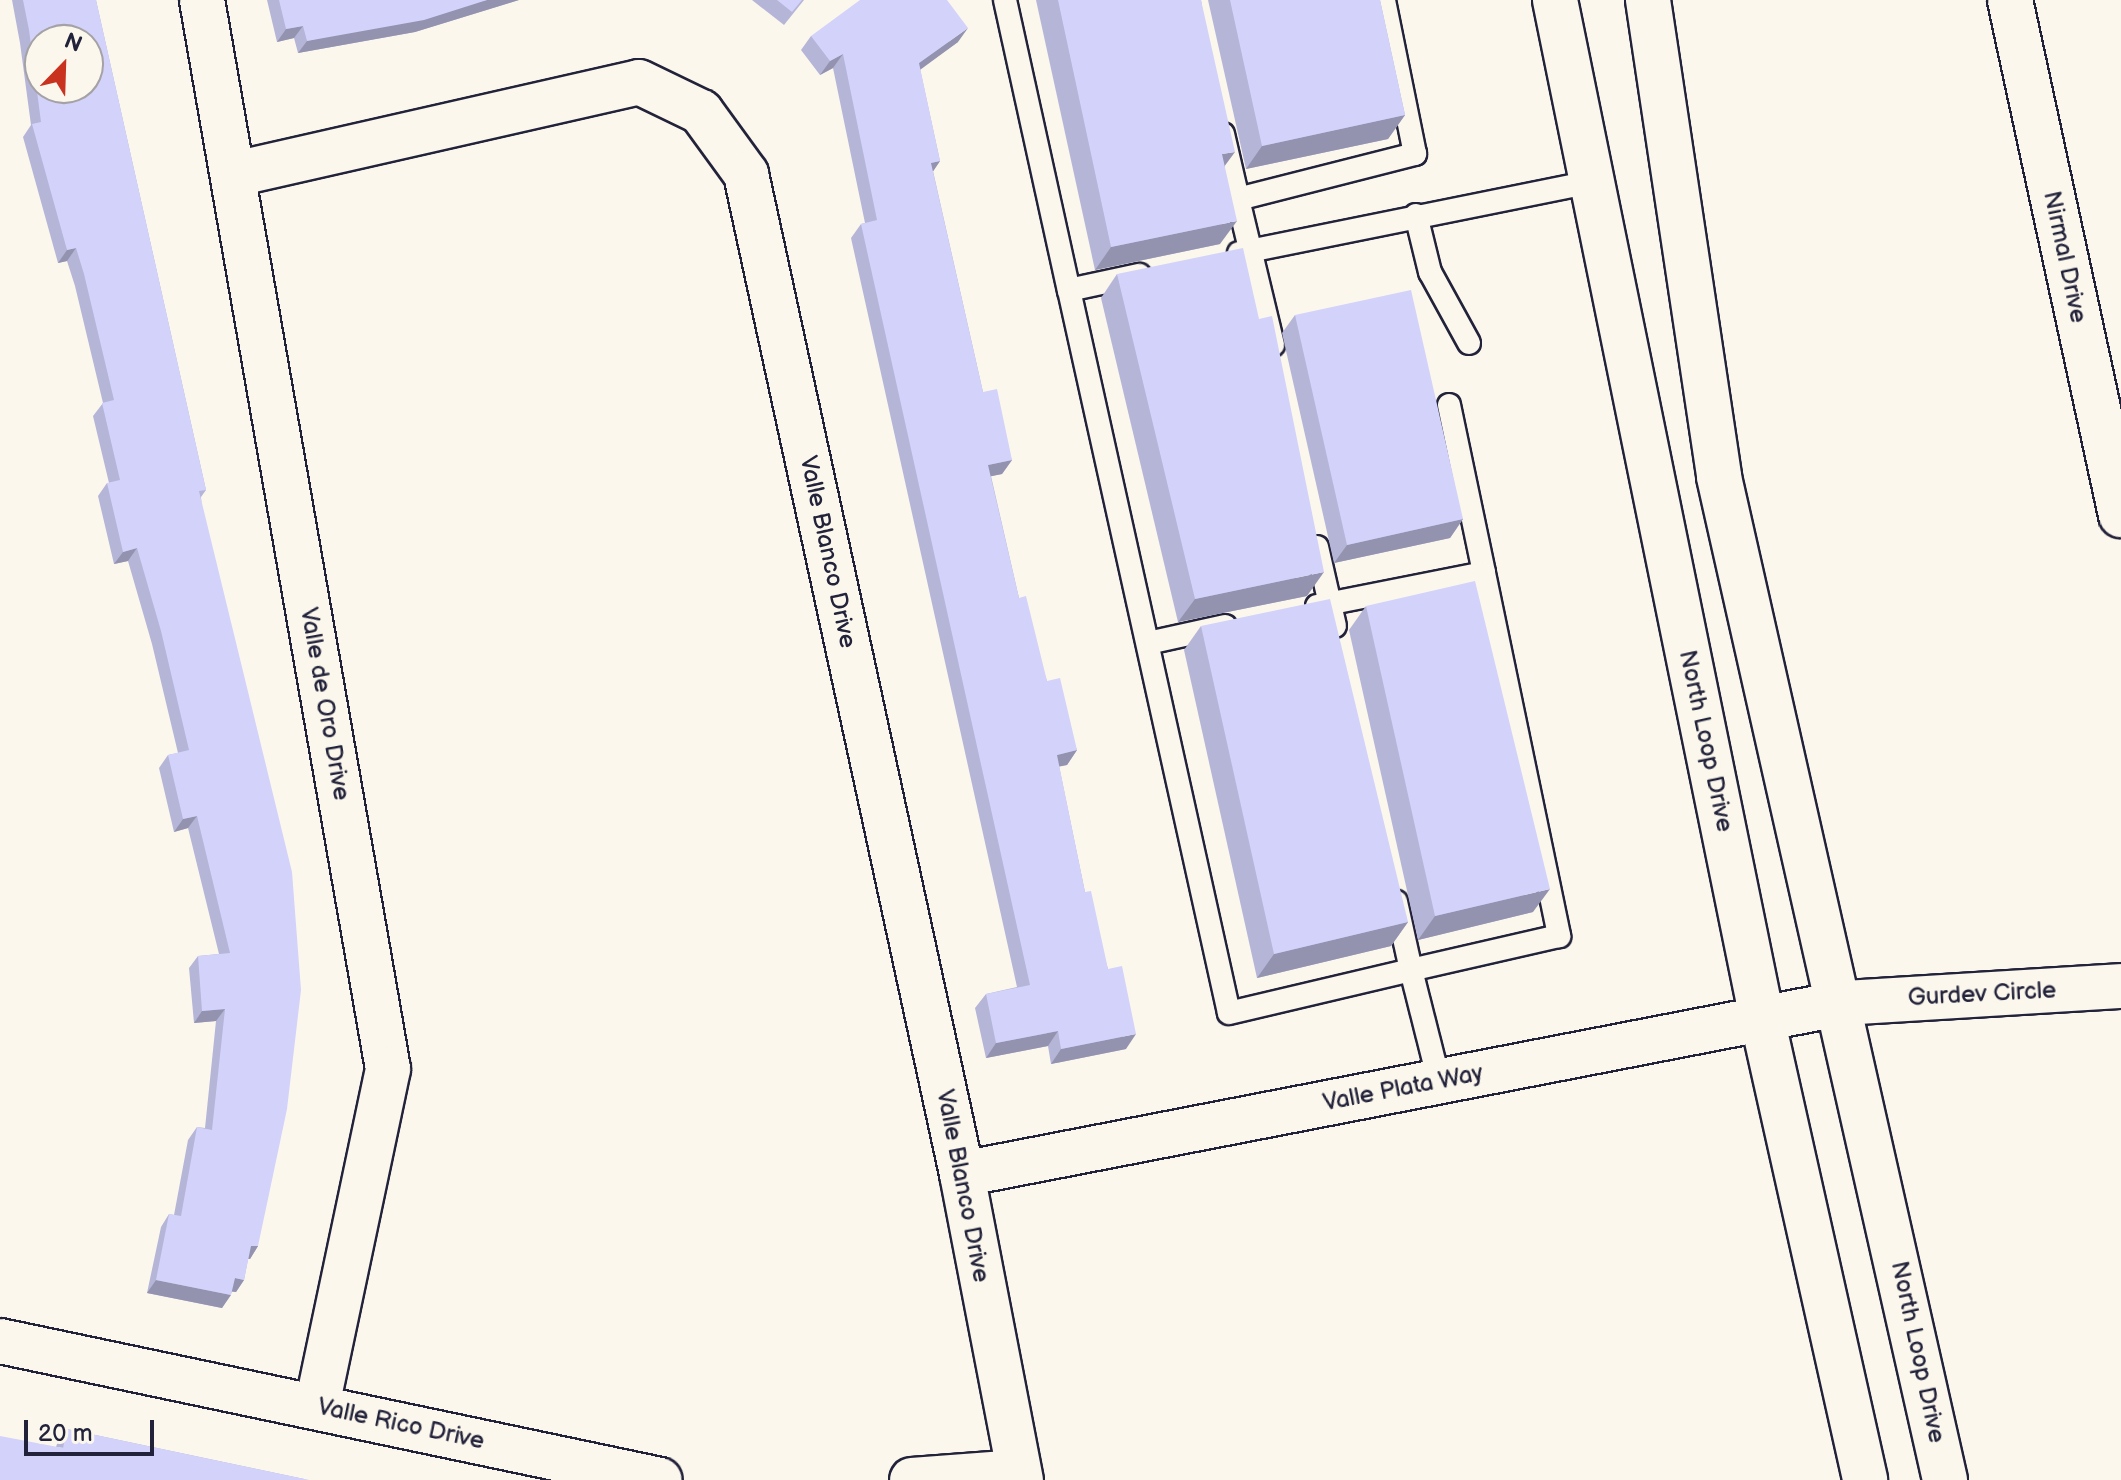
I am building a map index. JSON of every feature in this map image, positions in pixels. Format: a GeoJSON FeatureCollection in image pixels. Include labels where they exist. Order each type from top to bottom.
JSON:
{"type":"FeatureCollection","features":[{"type":"Feature","properties":{"kind":"street","name":"Valle de Oro Drive"},"geometry":{"type":"LineString","coordinates":[[202,0],[235,174],[388,1069],[317,1406]]}},
{"type":"Feature","properties":{"kind":"street","name":"North Loop Drive"},"geometry":{"type":"LineString","coordinates":[[1555,0],[1762,1018],[1865,1480]]}},
{"type":"Feature","properties":{"kind":"street","name":"North Loop Drive"},"geometry":{"type":"LineString","coordinates":[[1648,0],[1719,477],[1843,1003],[1945,1480]]}},
{"type":"Feature","properties":{"kind":"street","name":"Nirmal Drive"},"geometry":{"type":"LineString","coordinates":[[2010,0],[2121,515]]}},
{"type":"Feature","properties":{"kind":"street","name":"Valle Blanco Drive"},"geometry":{"type":"LineString","coordinates":[[235,174],[639,82],[701,112],[746,174],[962,1174],[1020,1476]]}},
{"type":"Feature","properties":{"kind":"street","name":"Gurdev Circle"},"geometry":{"type":"LineString","coordinates":[[1843,1003],[2121,986]]}},
{"type":"Feature","properties":{"kind":"street","name":"Valle Plata Way"},"geometry":{"type":"LineString","coordinates":[[962,1174],[1843,1003]]}},
{"type":"Feature","properties":{"kind":"street","name":"Valle Rico Drive"},"geometry":{"type":"LineString","coordinates":[[0,1341],[660,1480]]}},
{"type":"Feature","properties":{"kind":"street"},"geometry":{"type":"LineString","coordinates":[[912,1480],[1020,1476]]}},
{"type":"Feature","properties":{"kind":"lane"},"geometry":{"type":"LineString","coordinates":[[1005,0],[1229,1013],[1559,936],[1449,405]]}},
{"type":"Feature","properties":{"kind":"lane"},"geometry":{"type":"LineString","coordinates":[[1238,199],[1415,154],[1384,0]]}},
{"type":"Feature","properties":{"kind":"lane"},"geometry":{"type":"LineString","coordinates":[[1217,107],[1279,373]]}},
{"type":"Feature","properties":{"kind":"lane"},"geometry":{"type":"LineString","coordinates":[[1221,257],[1416,215],[1591,182]]}},
{"type":"Feature","properties":{"kind":"lane"},"geometry":{"type":"LineString","coordinates":[[1416,215],[1430,272],[1469,343]]}},
{"type":"Feature","properties":{"kind":"lane"},"geometry":{"type":"LineString","coordinates":[[1069,290],[1160,270]]}},
{"type":"Feature","properties":{"kind":"lane"},"geometry":{"type":"LineString","coordinates":[[1313,526],[1340,649]]}},
{"type":"Feature","properties":{"kind":"lane"},"geometry":{"type":"LineString","coordinates":[[1299,610],[1484,573]]}},
{"type":"Feature","properties":{"kind":"lane"},"geometry":{"type":"LineString","coordinates":[[1148,643],[1254,620]]}},
{"type":"Feature","properties":{"kind":"lane"},"geometry":{"type":"LineString","coordinates":[[1391,878],[1439,1081]]}},
{"type":"Feature","properties":{"kind":"building"},"geometry":{"type":"Polygon","coordinates":[[[23,0],[96,0],[101,24],[28,24],[23,0]]]}},
{"type":"Feature","properties":{"kind":"building"},"geometry":{"type":"Polygon","coordinates":[[[279,0],[487,0],[424,20],[307,41],[303,26],[286,29],[279,0]]]}},
{"type":"Feature","properties":{"kind":"building"},"geometry":{"type":"Polygon","coordinates":[[[777,0],[802,0],[792,12],[777,0]]]}},
{"type":"Feature","properties":{"kind":"building"},"geometry":{"type":"Polygon","coordinates":[[[860,0],[947,0],[968,28],[919,63],[940,161],[931,163],[983,392],[997,389],[1012,460],[988,465],[1019,598],[1026,596],[1047,681],[1060,678],[1077,750],[1057,755],[1085,892],[1091,891],[1108,969],[1122,966],[1136,1034],[1061,1049],[1058,1031],[996,1043],[986,994],[1030,985],[861,224],[877,220],[843,54],[830,61],[811,36],[860,0]]]}},
{"type":"Feature","properties":{"kind":"building"},"geometry":{"type":"Polygon","coordinates":[[[1058,0],[1201,0],[1235,152],[1222,154],[1237,221],[1111,247],[1058,0]]]}},
{"type":"Feature","properties":{"kind":"building"},"geometry":{"type":"Polygon","coordinates":[[[1230,0],[1380,0],[1405,115],[1262,146],[1230,0]]]}},
{"type":"Feature","properties":{"kind":"building"},"geometry":{"type":"Polygon","coordinates":[[[104,36],[206,490],[199,491],[292,872],[301,990],[287,1109],[258,1246],[251,1246],[244,1280],[235,1278],[231,1295],[156,1280],[169,1214],[181,1216],[197,1127],[212,1130],[225,1009],[202,1011],[198,956],[230,953],[197,816],[183,819],[168,755],[189,750],[161,631],[137,548],[123,552],[107,483],[120,480],[102,403],[114,400],[84,274],[76,248],[67,250],[32,124],[41,122],[39,104],[104,104],[104,36]]]}},
{"type":"Feature","properties":{"kind":"building"},"geometry":{"type":"Polygon","coordinates":[[[1243,248],[1259,319],[1272,316],[1324,572],[1195,599],[1117,274],[1243,248]]]}},
{"type":"Feature","properties":{"kind":"building"},"geometry":{"type":"Polygon","coordinates":[[[1411,290],[1463,519],[1347,545],[1295,315],[1411,290]]]}},
{"type":"Feature","properties":{"kind":"building"},"geometry":{"type":"Polygon","coordinates":[[[1475,581],[1550,889],[1435,916],[1366,606],[1475,581]]]}},
{"type":"Feature","properties":{"kind":"building"},"geometry":{"type":"Polygon","coordinates":[[[1330,599],[1408,922],[1274,954],[1201,626],[1330,599]]]}},
{"type":"Feature","properties":{"kind":"building"},"geometry":{"type":"Polygon","coordinates":[[[67,1429],[309,1480],[0,1480],[0,1436],[63,1448],[67,1429]]]}}]}
